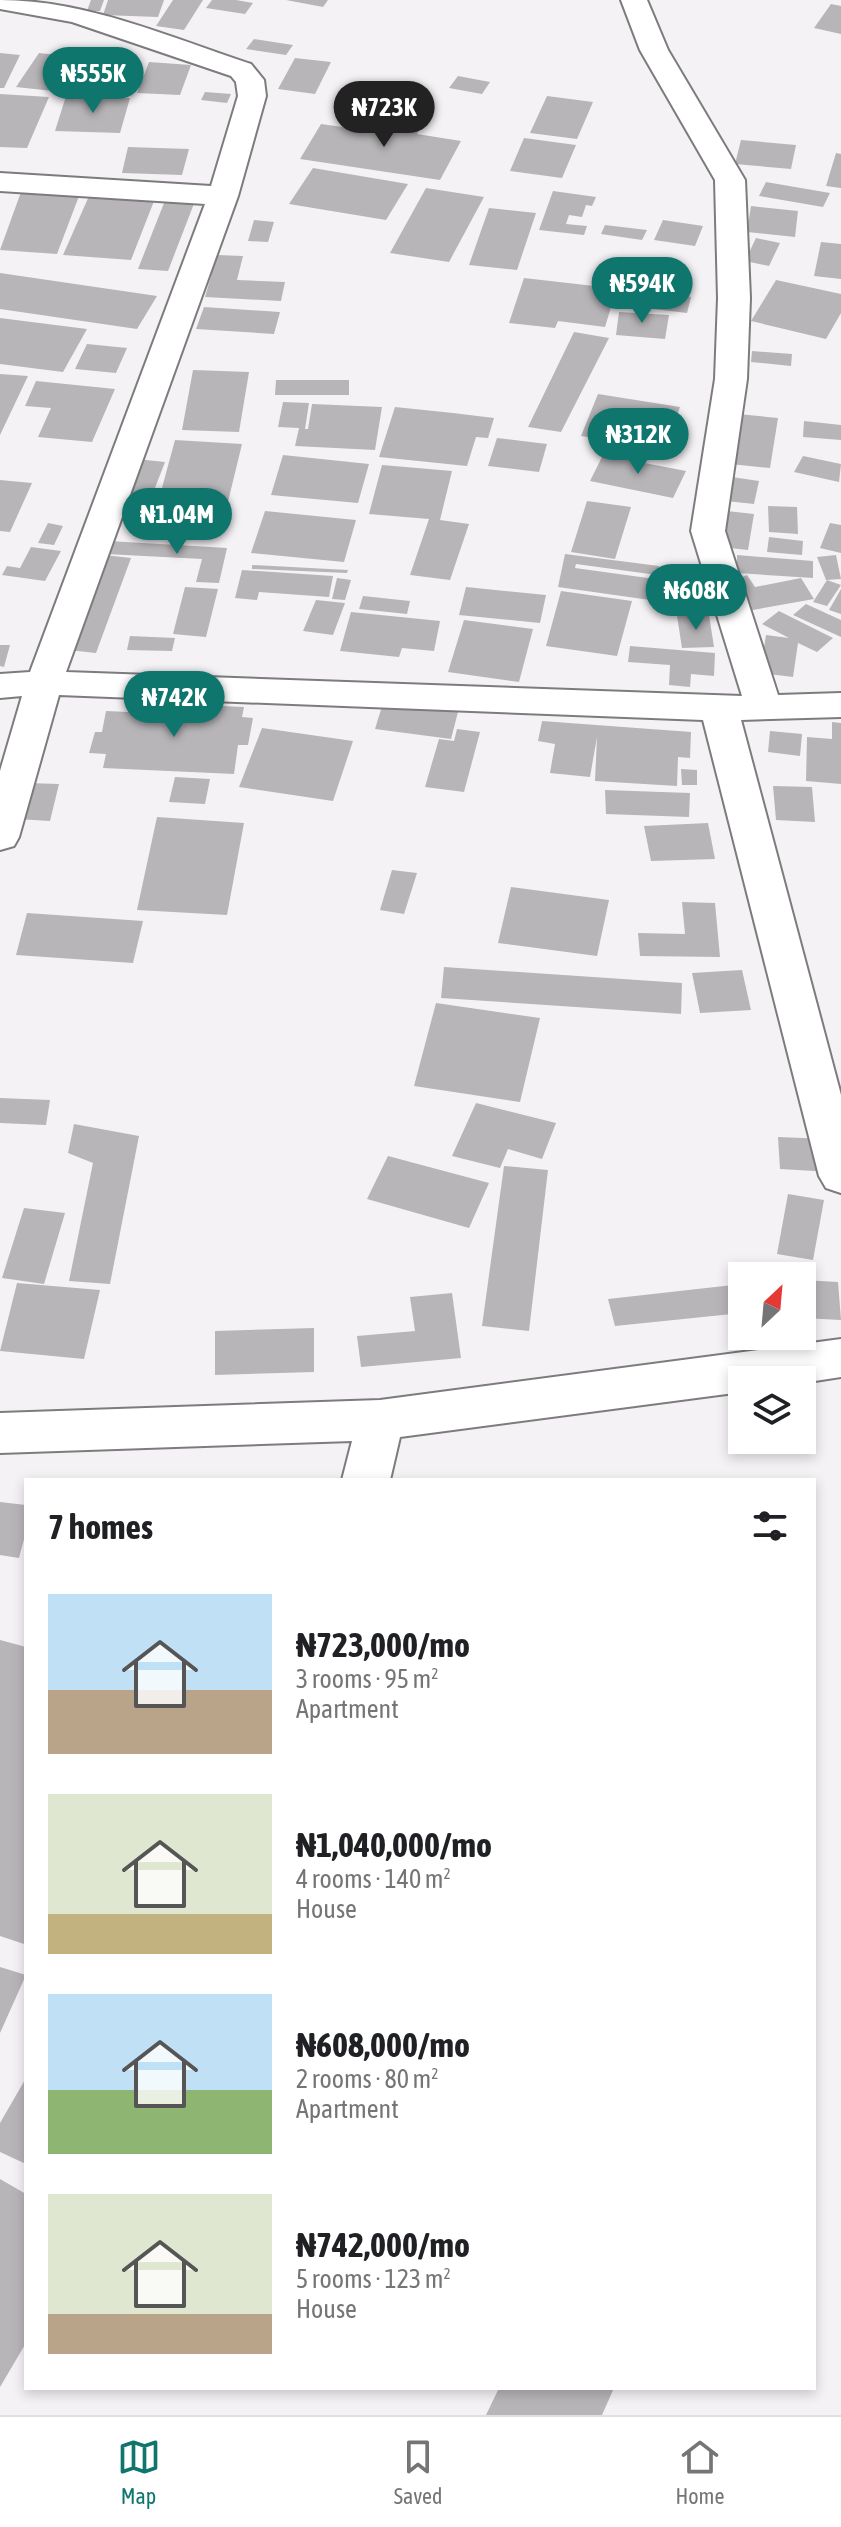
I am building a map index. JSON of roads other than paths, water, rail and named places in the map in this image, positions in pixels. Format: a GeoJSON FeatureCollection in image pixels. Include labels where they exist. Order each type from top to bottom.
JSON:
{"type":"FeatureCollection","features":[{"type":"Feature","properties":{"kind":"street"},"geometry":{"type":"LineString","coordinates":[[634,0],[654,50],[730,180],[734,298],[731,379],[708,531],[764,708]]}},
{"type":"Feature","properties":{"kind":"street"},"geometry":{"type":"LineString","coordinates":[[0,1],[80,8],[241,70],[250,80],[252,96],[223,196],[44,683],[0,837]]}},
{"type":"Feature","properties":{"kind":"street"},"geometry":{"type":"LineString","coordinates":[[0,182],[223,196]]}},
{"type":"Feature","properties":{"kind":"street"},"geometry":{"type":"LineString","coordinates":[[0,686],[44,683],[719,709],[841,705]]}},
{"type":"Feature","properties":{"kind":"street"},"geometry":{"type":"LineString","coordinates":[[719,709],[841,1176]]}},
{"type":"Feature","properties":{"kind":"street"},"geometry":{"type":"LineString","coordinates":[[0,1433],[380,1420],[841,1358]]}},
{"type":"Feature","properties":{"kind":"street"},"geometry":{"type":"LineString","coordinates":[[366,1478],[380,1420]]}}]}
